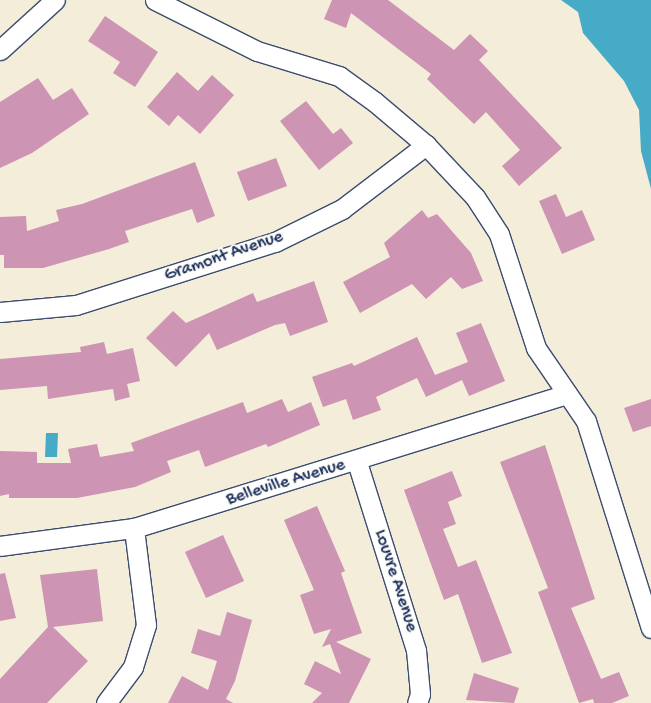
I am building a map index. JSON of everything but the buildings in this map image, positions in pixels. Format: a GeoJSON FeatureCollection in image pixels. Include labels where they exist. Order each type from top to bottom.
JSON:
{"type":"FeatureCollection","features":[{"type":"Feature","properties":{"kind":"street"},"geometry":{"type":"LineString","coordinates":[[0,50],[55,0]]}},
{"type":"Feature","properties":{"kind":"street"},"geometry":{"type":"LineString","coordinates":[[155,0],[257,51],[339,76],[375,102],[426,145],[475,197],[499,234],[536,348],[586,421],[651,628]]}},
{"type":"Feature","properties":{"kind":"street","name":"Gramont Avenue"},"geometry":{"type":"LineString","coordinates":[[0,312],[76,305],[275,242],[342,209],[426,145]]}},
{"type":"Feature","properties":{"kind":"street","name":"Belleville Avenue"},"geometry":{"type":"LineString","coordinates":[[0,546],[134,528],[357,462],[567,394]]}},
{"type":"Feature","properties":{"kind":"street","name":"Louvre Avenue"},"geometry":{"type":"LineString","coordinates":[[357,462],[416,650],[420,694],[418,703]]}},
{"type":"Feature","properties":{"kind":"street"},"geometry":{"type":"LineString","coordinates":[[106,703],[133,667],[146,625],[134,528]]}},
{"type":"Feature","properties":{"kind":"water"},"geometry":{"type":"Polygon","coordinates":[[[561,0],[651,0],[651,189],[641,151],[639,110],[624,81],[583,33],[578,12],[561,0]]]}},
{"type":"Feature","properties":{"kind":"water"},"geometry":{"type":"Polygon","coordinates":[[[46,433],[58,433],[57,457],[45,457],[46,433]]]}}]}
